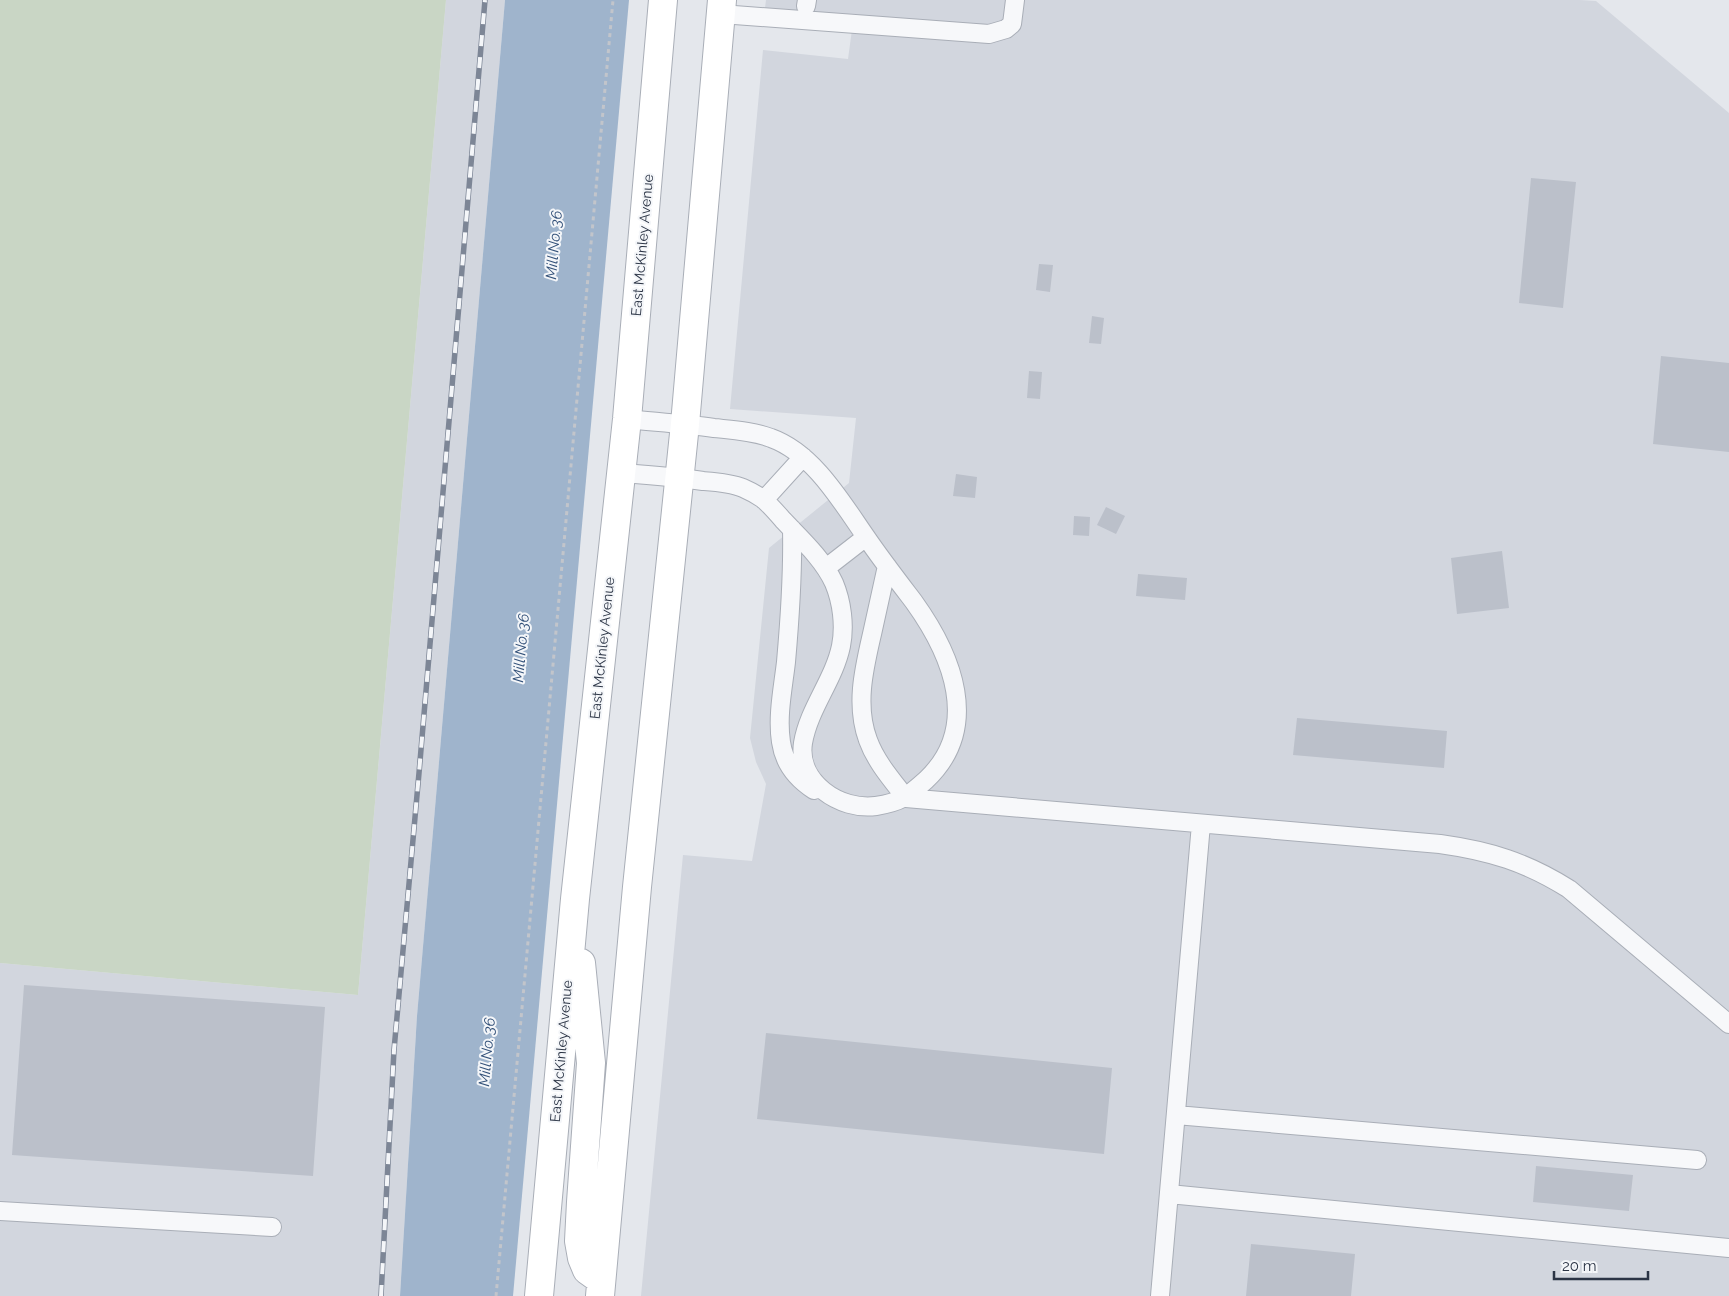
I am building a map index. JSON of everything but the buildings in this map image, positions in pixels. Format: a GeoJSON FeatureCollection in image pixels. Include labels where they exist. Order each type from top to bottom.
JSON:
{"type":"FeatureCollection","features":[{"type":"Feature","properties":{"kind":"main road","name":"East McKinley Avenue"},"geometry":{"type":"LineString","coordinates":[[539,1296],[575,899],[622,473],[663,0]]}},
{"type":"Feature","properties":{"kind":"main road"},"geometry":{"type":"LineString","coordinates":[[601,1288],[638,887],[680,478],[722,7]]}},
{"type":"Feature","properties":{"kind":"main road"},"geometry":{"type":"LineString","coordinates":[[575,899],[591,1063],[579,1241],[582,1258],[587,1270],[601,1288]]}},
{"type":"Feature","properties":{"kind":"lane"},"geometry":{"type":"LineString","coordinates":[[722,7],[989,34],[1006,29],[1012,24],[1015,0]]}},
{"type":"Feature","properties":{"kind":"lane"},"geometry":{"type":"LineString","coordinates":[[627,419],[757,433],[774,439],[790,447],[803,457],[836,493],[924,616],[944,653],[956,688],[958,720],[949,749],[933,773],[906,798]]}},
{"type":"Feature","properties":{"kind":"lane"},"geometry":{"type":"LineString","coordinates":[[764,500],[803,457]]}},
{"type":"Feature","properties":{"kind":"lane"},"geometry":{"type":"LineString","coordinates":[[622,473],[740,486],[764,500],[826,568],[839,598],[842,621],[841,642],[816,702],[803,745],[803,758],[812,780],[836,798]]}},
{"type":"Feature","properties":{"kind":"lane"},"geometry":{"type":"LineString","coordinates":[[792,529],[792,595],[780,721],[781,742],[786,761],[796,776],[813,790],[853,804],[868,807],[888,804],[906,798],[1470,848],[1523,864],[1569,888],[1729,1024]]}},
{"type":"Feature","properties":{"kind":"lane"},"geometry":{"type":"LineString","coordinates":[[826,568],[866,537]]}},
{"type":"Feature","properties":{"kind":"lane"},"geometry":{"type":"LineString","coordinates":[[887,566],[863,673],[860,699],[868,741],[882,769],[906,798]]}},
{"type":"Feature","properties":{"kind":"lane"},"geometry":{"type":"LineString","coordinates":[[1160,1296],[1202,824]]}},
{"type":"Feature","properties":{"kind":"lane"},"geometry":{"type":"LineString","coordinates":[[1176,1115],[1697,1160]]}},
{"type":"Feature","properties":{"kind":"lane"},"geometry":{"type":"LineString","coordinates":[[1169,1194],[1729,1248]]}},
{"type":"Feature","properties":{"kind":"lane"},"geometry":{"type":"LineString","coordinates":[[0,1211],[272,1227]]}},
{"type":"Feature","properties":{"kind":"path"},"geometry":{"type":"LineString","coordinates":[[496,1296],[613,0]]}},
{"type":"Feature","properties":{"kind":"shaded area"},"geometry":{"type":"Polygon","coordinates":[[[446,0],[505,0],[417,1016],[400,1296],[0,1296],[0,963],[358,995],[446,0]]]}},
{"type":"Feature","properties":{"kind":"shaded area"},"geometry":{"type":"Polygon","coordinates":[[[766,0],[1596,1],[1729,113],[1729,1296],[641,1296],[683,855],[752,861],[766,784],[756,762],[750,738],[769,548],[849,483],[856,418],[730,409],[763,50],[848,59],[854,15],[765,8],[766,0]]]}},
{"type":"Feature","properties":{"kind":"green space"},"geometry":{"type":"Polygon","coordinates":[[[0,0],[446,0],[358,995],[0,963],[0,0]]]}},
{"type":"Feature","properties":{"kind":"water","name":"Mill No. 36"},"geometry":{"type":"Polygon","coordinates":[[[505,0],[629,0],[513,1296],[400,1296],[417,1016],[505,0]]]}},
{"type":"Feature","properties":{"kind":"railway"},"geometry":{"type":"LineString","coordinates":[[381,1296],[394,1050],[485,0]]}}]}
